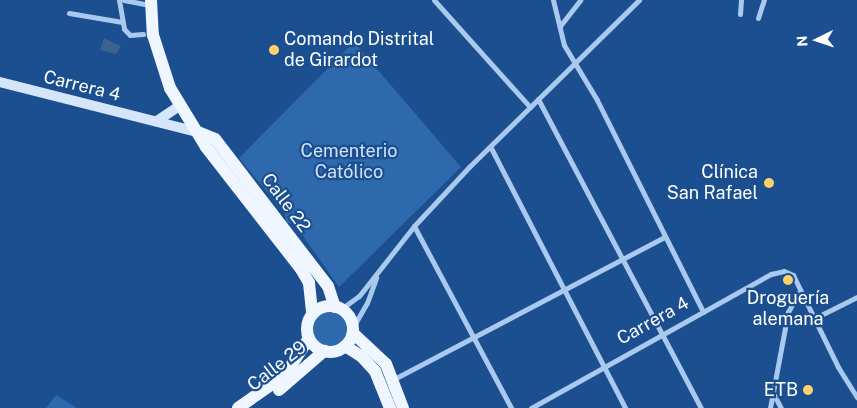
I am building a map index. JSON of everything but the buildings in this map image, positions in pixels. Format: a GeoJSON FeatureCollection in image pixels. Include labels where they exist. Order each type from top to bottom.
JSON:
{"type":"FeatureCollection","features":[{"type":"Feature","properties":{"kind":"main road","name":"Calle 22"},"geometry":{"type":"LineString","coordinates":[[151,3],[158,54],[180,106],[206,147],[301,269],[309,283],[312,314]]}},
{"type":"Feature","properties":{"kind":"main road","name":"Calle 22"},"geometry":{"type":"LineString","coordinates":[[198,132],[215,139],[328,286],[338,308]]}},
{"type":"Feature","properties":{"kind":"main road"},"geometry":{"type":"LineString","coordinates":[[353,330],[346,346],[331,352],[324,351],[309,338],[307,326],[312,314],[323,307],[338,308],[349,317],[353,330],[386,364],[394,379],[403,408]]}},
{"type":"Feature","properties":{"kind":"main road","name":"Calle 29"},"geometry":{"type":"LineString","coordinates":[[238,408],[286,375],[309,338]]}},
{"type":"Feature","properties":{"kind":"main road"},"geometry":{"type":"LineString","coordinates":[[346,346],[361,356],[376,371],[390,408]]}},
{"type":"Feature","properties":{"kind":"main road","name":"Calle 29"},"geometry":{"type":"LineString","coordinates":[[252,408],[293,380],[324,351]]}},
{"type":"Feature","properties":{"kind":"street"},"geometry":{"type":"LineString","coordinates":[[120,0],[124,29],[130,35],[143,34]]}},
{"type":"Feature","properties":{"kind":"street"},"geometry":{"type":"LineString","coordinates":[[124,0],[151,3]]}},
{"type":"Feature","properties":{"kind":"street"},"geometry":{"type":"LineString","coordinates":[[434,0],[530,107]]}},
{"type":"Feature","properties":{"kind":"street"},"geometry":{"type":"LineString","coordinates":[[553,0],[564,45],[597,100],[703,312]]}},
{"type":"Feature","properties":{"kind":"street"},"geometry":{"type":"LineString","coordinates":[[560,26],[580,0]]}},
{"type":"Feature","properties":{"kind":"street"},"geometry":{"type":"LineString","coordinates":[[338,308],[359,296],[414,226],[530,107],[639,0]]}},
{"type":"Feature","properties":{"kind":"street"},"geometry":{"type":"LineString","coordinates":[[740,14],[742,0]]}},
{"type":"Feature","properties":{"kind":"street"},"geometry":{"type":"LineString","coordinates":[[758,18],[764,0]]}},
{"type":"Feature","properties":{"kind":"street"},"geometry":{"type":"LineString","coordinates":[[69,13],[122,22]]}},
{"type":"Feature","properties":{"kind":"street","name":"Carrera 4"},"geometry":{"type":"LineString","coordinates":[[0,82],[198,132]]}},
{"type":"Feature","properties":{"kind":"street"},"geometry":{"type":"LineString","coordinates":[[538,99],[622,260],[664,334],[701,408]]}},
{"type":"Feature","properties":{"kind":"street"},"geometry":{"type":"LineString","coordinates":[[156,121],[180,106]]}},
{"type":"Feature","properties":{"kind":"street"},"geometry":{"type":"LineString","coordinates":[[491,148],[625,408]]}},
{"type":"Feature","properties":{"kind":"street"},"geometry":{"type":"LineString","coordinates":[[414,226],[512,408]]}},
{"type":"Feature","properties":{"kind":"street"},"geometry":{"type":"LineString","coordinates":[[394,379],[665,237]]}},
{"type":"Feature","properties":{"kind":"street","name":"Carrera 4"},"geometry":{"type":"LineString","coordinates":[[531,408],[772,274],[784,272],[793,275],[800,290]]}},
{"type":"Feature","properties":{"kind":"street"},"geometry":{"type":"LineString","coordinates":[[353,330],[367,303],[377,275]]}},
{"type":"Feature","properties":{"kind":"street"},"geometry":{"type":"LineString","coordinates":[[800,290],[838,367],[857,398]]}},
{"type":"Feature","properties":{"kind":"street"},"geometry":{"type":"LineString","coordinates":[[770,408],[774,395],[788,312],[800,290]]}},
{"type":"Feature","properties":{"kind":"street"},"geometry":{"type":"LineString","coordinates":[[815,318],[857,297]]}},
{"type":"Feature","properties":{"kind":"street"},"geometry":{"type":"LineString","coordinates":[[774,395],[781,408]]}},
{"type":"Feature","properties":{"kind":"green space","name":"Cementerio Católico"},"geometry":{"type":"Polygon","coordinates":[[[354,42],[461,167],[339,287],[296,226],[286,222],[285,214],[239,158],[354,42]]]}},
{"type":"Feature","properties":{"kind":"green space"},"geometry":{"type":"Polygon","coordinates":[[[330,311],[337,312],[343,316],[347,322],[347,336],[343,342],[337,346],[330,347],[323,346],[317,342],[313,336],[312,329],[313,322],[317,316],[323,312],[330,311]]]}},
{"type":"Feature","properties":{"kind":"green space"},"geometry":{"type":"Polygon","coordinates":[[[56,395],[77,408],[46,408],[56,395]]]}},
{"type":"Feature","properties":{"kind":"shaded area"},"geometry":{"type":"Polygon","coordinates":[[[104,38],[121,46],[116,54],[100,50],[104,38]]]}},
{"type":"Feature","properties":{"kind":"place","name":"Comando Distrital de Girardot"},"geometry":{"type":"Point","coordinates":[274,50]}},
{"type":"Feature","properties":{"kind":"place","name":"Clínica San Rafael"},"geometry":{"type":"Point","coordinates":[769,183]}},
{"type":"Feature","properties":{"kind":"place","name":"Droguería alemana"},"geometry":{"type":"Point","coordinates":[788,280]}},
{"type":"Feature","properties":{"kind":"place","name":"ETB"},"geometry":{"type":"Point","coordinates":[808,390]}}]}
